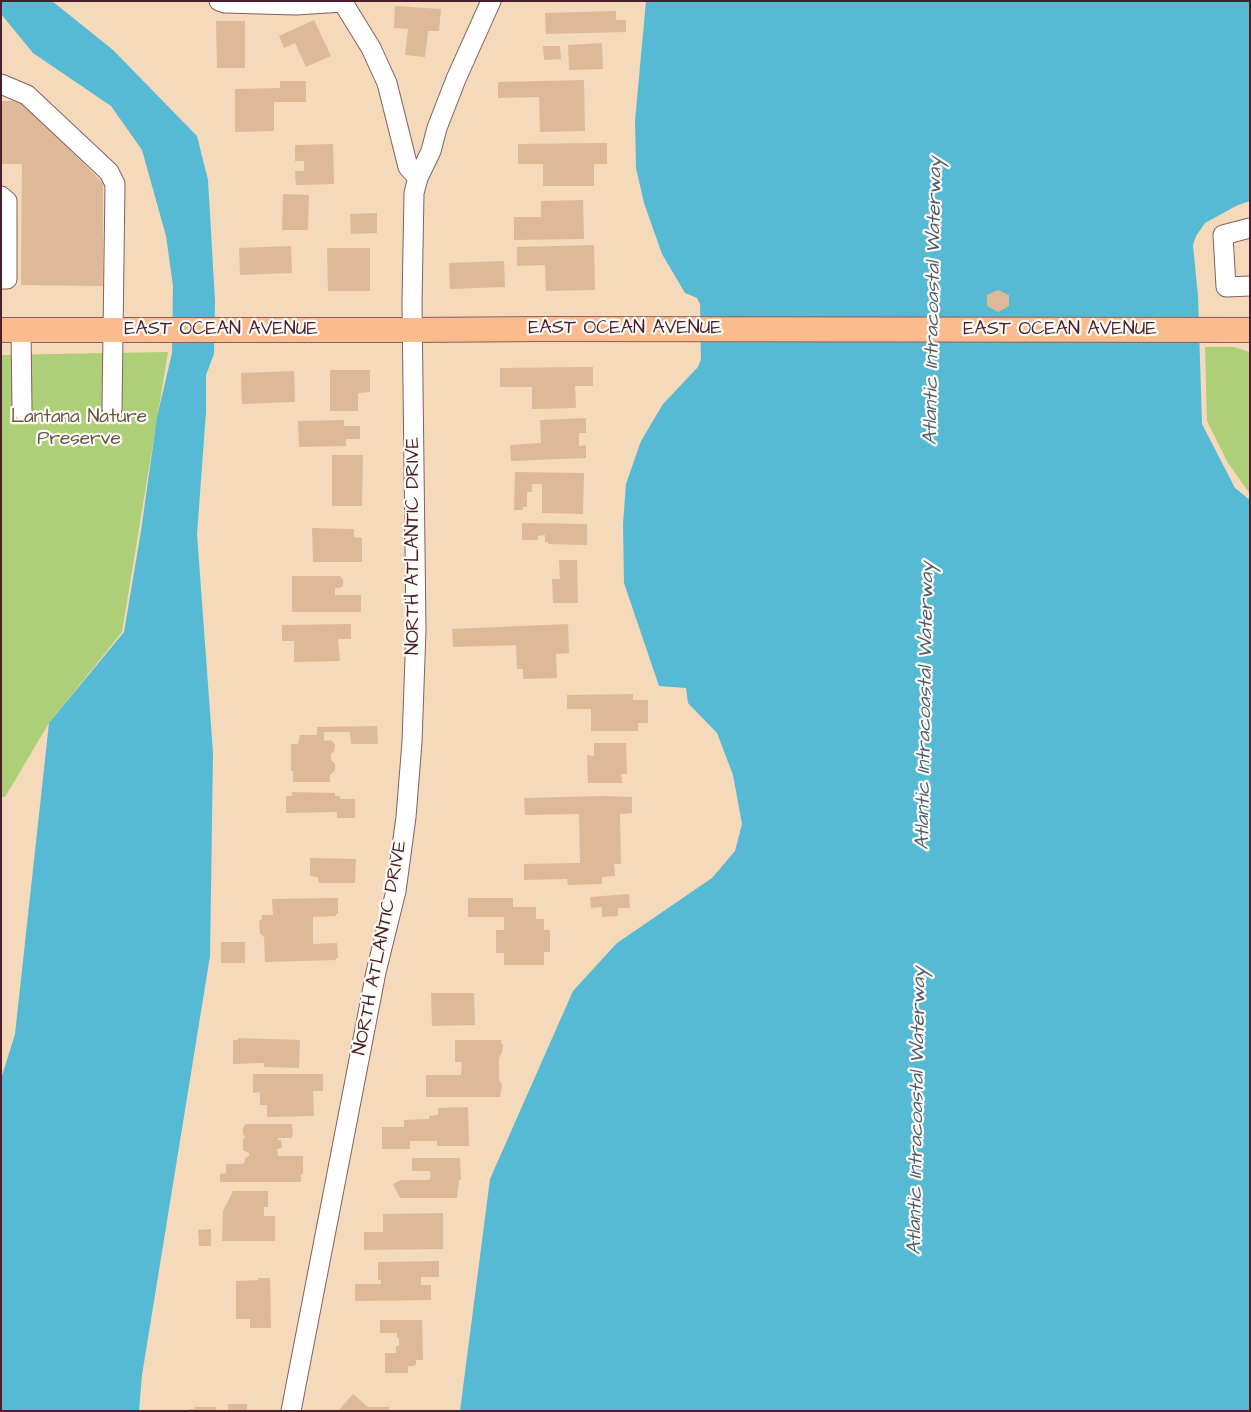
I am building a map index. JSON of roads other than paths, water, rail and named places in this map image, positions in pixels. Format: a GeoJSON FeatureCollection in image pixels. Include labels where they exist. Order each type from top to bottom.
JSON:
{"type":"FeatureCollection","features":[{"type":"Feature","properties":{"kind":"main road","name":"EAST OCEAN AVENUE"},"geometry":{"type":"LineString","coordinates":[[11,330],[1250,330]]}},
{"type":"Feature","properties":{"kind":"street"},"geometry":{"type":"LineString","coordinates":[[218,1],[225,3],[296,5],[342,2],[370,48],[387,83],[408,167],[418,178]]}},
{"type":"Feature","properties":{"kind":"street","name":"NORTH ATLANTIC DRIVE"},"geometry":{"type":"LineString","coordinates":[[291,1411],[374,981],[396,891],[406,817],[412,742],[416,630],[413,491],[414,193],[456,79],[490,1]]}},
{"type":"Feature","properties":{"kind":"street"},"geometry":{"type":"LineString","coordinates":[[1,84],[27,95],[110,172],[114,184],[115,206],[112,409]]}},
{"type":"Feature","properties":{"kind":"street"},"geometry":{"type":"LineString","coordinates":[[1,196],[7,202],[8,279],[1,279]]}},
{"type":"Feature","properties":{"kind":"street"},"geometry":{"type":"LineString","coordinates":[[1250,228],[1223,235],[1226,287],[1250,286]]}},
{"type":"Feature","properties":{"kind":"street"},"geometry":{"type":"LineString","coordinates":[[11,330],[22,410]]}},
{"type":"Feature","properties":{"kind":"water"},"geometry":{"type":"Polygon","coordinates":[[[1,1],[52,1],[113,50],[197,136],[208,180],[215,301],[214,354],[206,375],[206,412],[197,534],[213,753],[210,956],[142,1375],[139,1411],[1,1411],[1,1079],[15,1034],[49,723],[124,632],[157,417],[172,353],[173,286],[166,236],[142,150],[111,106],[33,53],[1,14],[1,1]]]}},
{"type":"Feature","properties":{"kind":"water","name":"Atlantic Intracoastal Waterway"},"geometry":{"type":"Polygon","coordinates":[[[646,1],[1250,1],[1250,201],[1238,205],[1205,223],[1196,236],[1193,245],[1198,296],[1202,424],[1235,488],[1250,500],[1250,1411],[460,1411],[490,1179],[573,991],[617,943],[712,878],[735,851],[742,824],[733,775],[717,733],[688,703],[686,688],[659,686],[624,583],[623,524],[626,484],[641,441],[663,404],[698,367],[701,359],[700,304],[697,298],[685,293],[662,254],[644,203],[636,168],[635,121],[646,1]]]}},
{"type":"Feature","properties":{"kind":"park label","name":"Lantana Nature Preserve"},"geometry":{"type":"Point","coordinates":[79,429]}}]}
